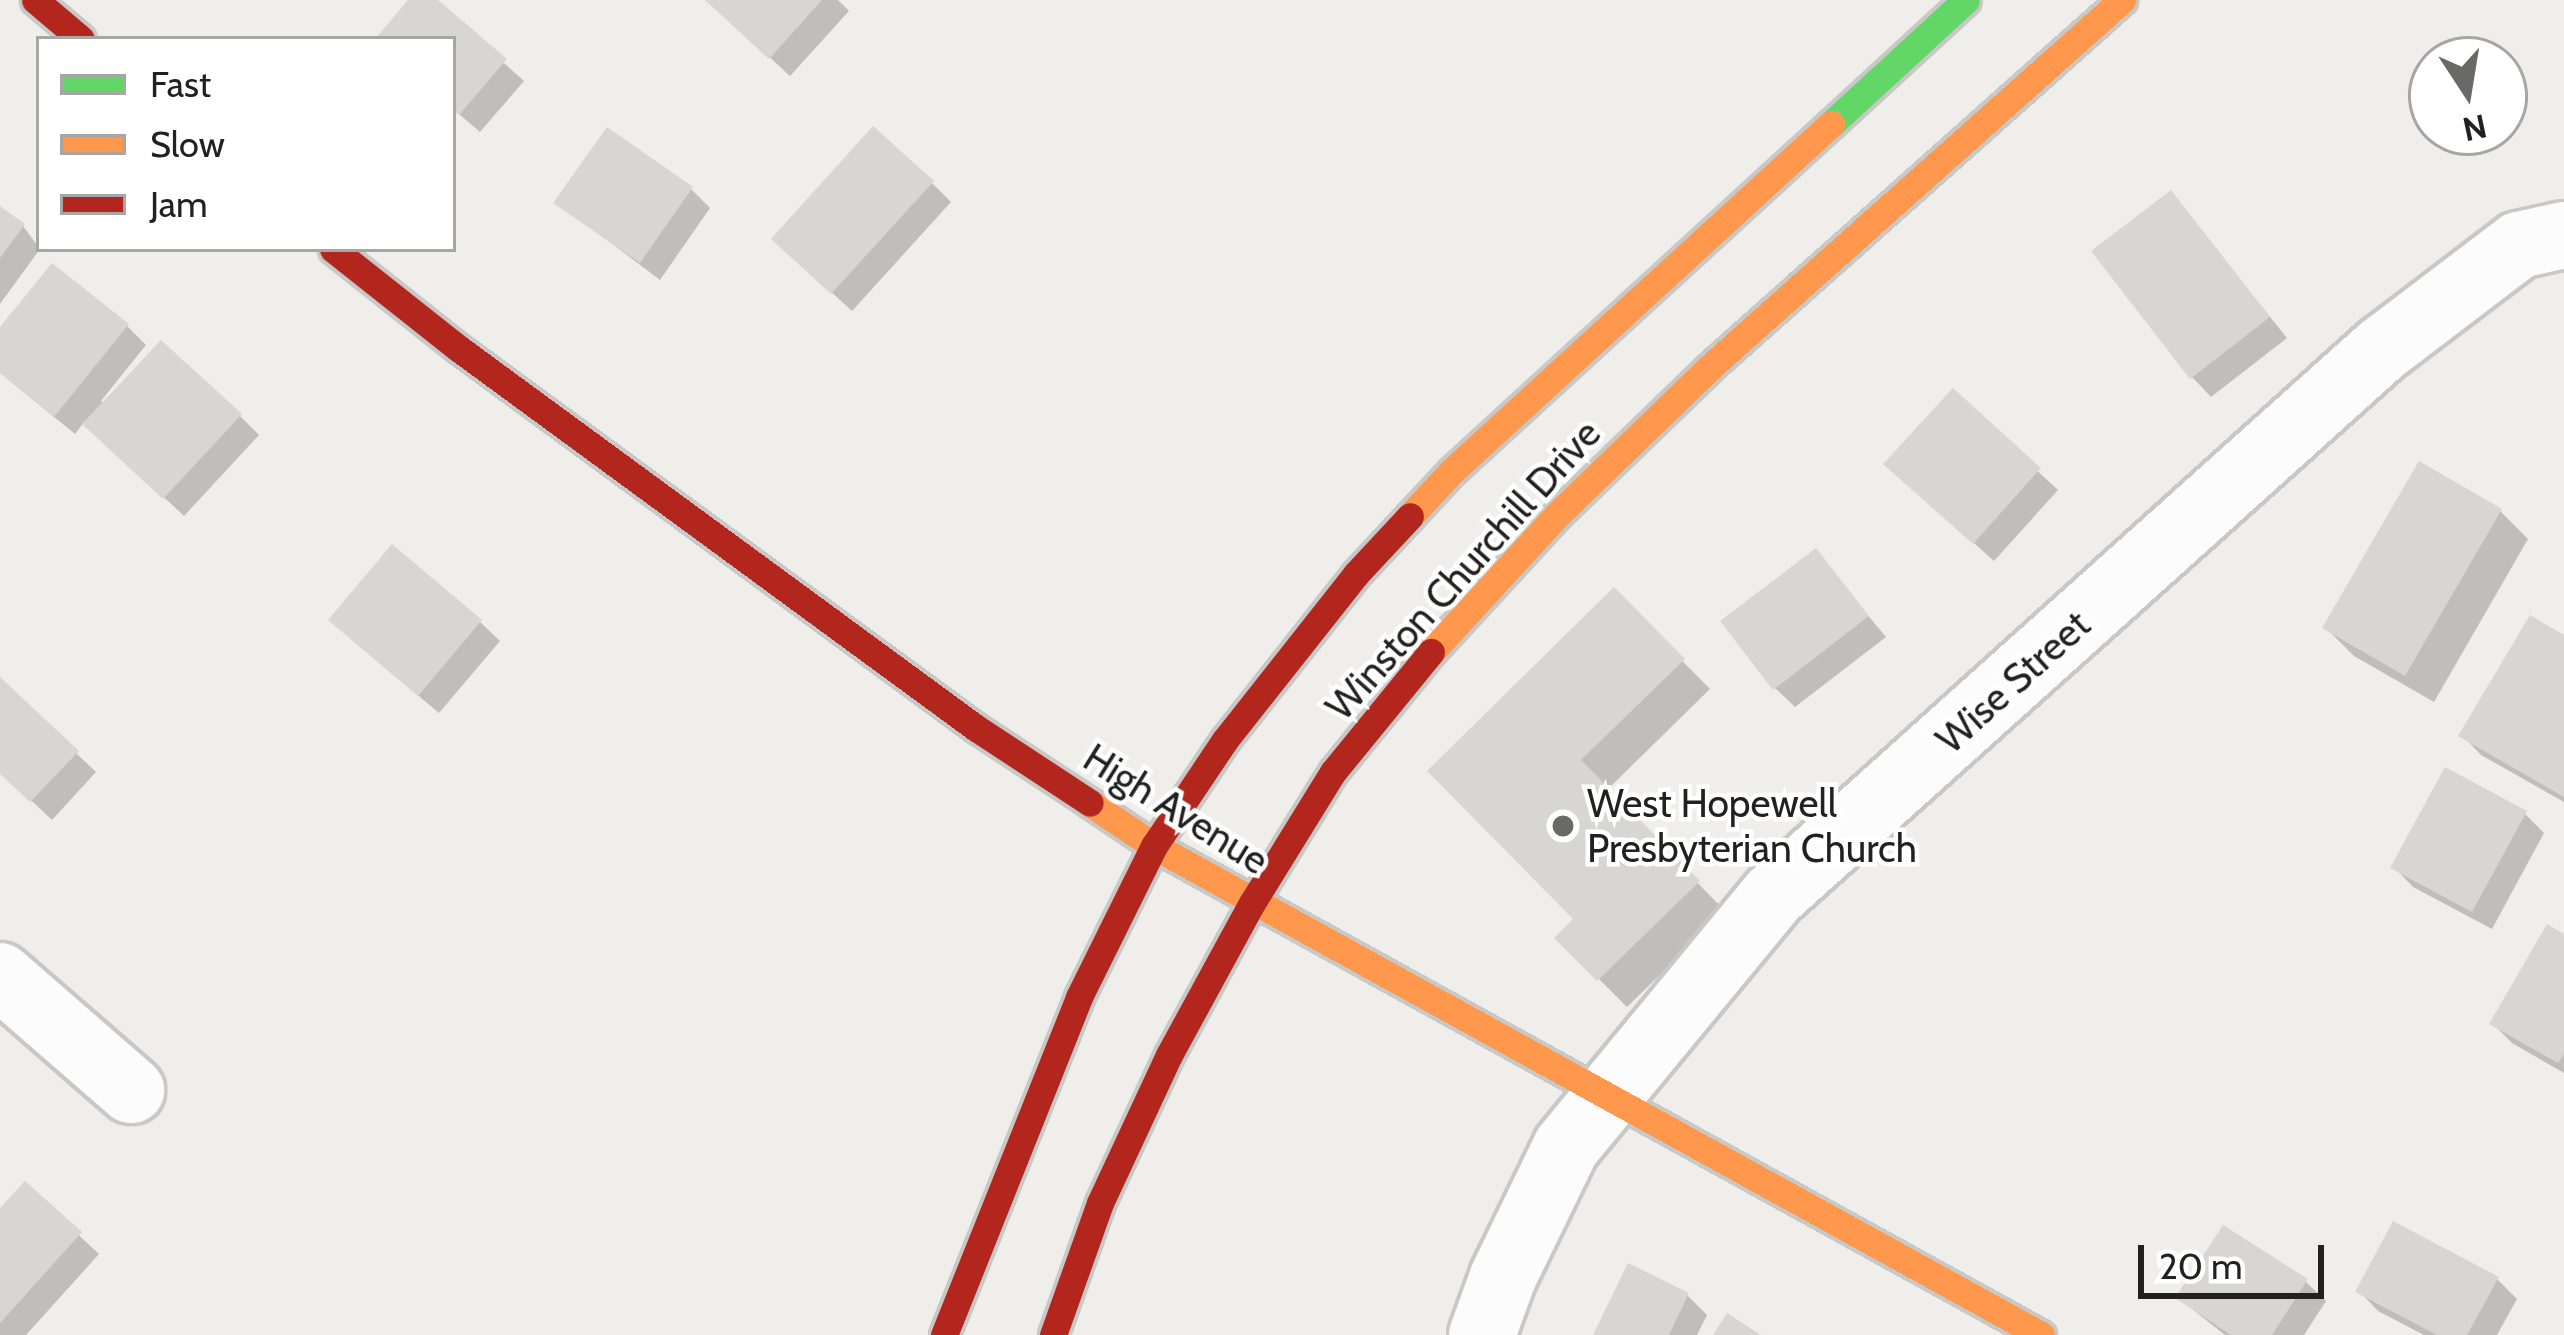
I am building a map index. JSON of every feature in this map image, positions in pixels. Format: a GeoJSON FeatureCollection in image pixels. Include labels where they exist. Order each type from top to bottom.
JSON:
{"type":"FeatureCollection","features":[{"type":"Feature","properties":{"kind":"main road"},"geometry":{"type":"LineString","coordinates":[[35,0],[77,36]]}},
{"type":"Feature","properties":{"kind":"main road","name":"Winston Churchill Drive"},"geometry":{"type":"LineString","coordinates":[[944,1335],[1079,997],[1154,846],[1225,740],[1356,574],[1452,471],[1966,0]]}},
{"type":"Feature","properties":{"kind":"main road","name":"Winston Churchill Drive"},"geometry":{"type":"LineString","coordinates":[[1053,1335],[1100,1203],[1169,1055],[1252,903],[1333,772],[1442,640],[1557,515],[1711,367],[2122,0]]}},
{"type":"Feature","properties":{"kind":"main road","name":"High Avenue"},"geometry":{"type":"LineString","coordinates":[[337,252],[458,348],[958,715],[1154,846],[2041,1335]]}},
{"type":"Feature","properties":{"kind":"street","name":"Wise Street"},"geometry":{"type":"LineString","coordinates":[[1482,1335],[1503,1277],[1566,1148],[1774,895],[2381,350],[2518,245],[2561,235]]}},
{"type":"Feature","properties":{"kind":"street"},"geometry":{"type":"LineString","coordinates":[[0,976],[131,1090]]}},
{"type":"Feature","properties":{"kind":"building"},"geometry":{"type":"Polygon","coordinates":[[[408,0],[438,0],[507,59],[459,115],[456,36],[378,36],[408,0]]]}},
{"type":"Feature","properties":{"kind":"building"},"geometry":{"type":"Polygon","coordinates":[[[705,0],[822,0],[769,59],[705,0]]]}},
{"type":"Feature","properties":{"kind":"building"},"geometry":{"type":"Polygon","coordinates":[[[873,126],[934,181],[831,294],[771,239],[873,126]]]}},
{"type":"Feature","properties":{"kind":"building"},"geometry":{"type":"Polygon","coordinates":[[[607,127],[693,187],[640,263],[553,203],[607,127]]]}},
{"type":"Feature","properties":{"kind":"building"},"geometry":{"type":"Polygon","coordinates":[[[2171,190],[2270,317],[2190,379],[2091,251],[2171,190]]]}},
{"type":"Feature","properties":{"kind":"building"},"geometry":{"type":"Polygon","coordinates":[[[0,206],[25,224],[0,258],[0,206]]]}},
{"type":"Feature","properties":{"kind":"building"},"geometry":{"type":"Polygon","coordinates":[[[52,263],[129,324],[54,417],[0,373],[0,327],[52,263]]]}},
{"type":"Feature","properties":{"kind":"building"},"geometry":{"type":"Polygon","coordinates":[[[161,340],[242,414],[163,499],[82,424],[161,340]]]}},
{"type":"Feature","properties":{"kind":"building"},"geometry":{"type":"Polygon","coordinates":[[[1953,388],[2041,468],[1973,544],[1883,464],[1953,388]]]}},
{"type":"Feature","properties":{"kind":"building"},"geometry":{"type":"Polygon","coordinates":[[[2419,461],[2502,509],[2405,676],[2322,628],[2419,461]]]}},
{"type":"Feature","properties":{"kind":"building"},"geometry":{"type":"Polygon","coordinates":[[[392,544],[482,620],[418,696],[328,620],[392,544]]]}},
{"type":"Feature","properties":{"kind":"building"},"geometry":{"type":"Polygon","coordinates":[[[1816,548],[1869,616],[1773,690],[1720,621],[1816,548]]]}},
{"type":"Feature","properties":{"kind":"building","name":"West Hopewell Presbyterian Church"},"geometry":{"type":"Polygon","coordinates":[[[1614,587],[1685,659],[1581,760],[1700,881],[1597,981],[1554,938],[1573,919],[1427,771],[1614,587]]]}},
{"type":"Feature","properties":{"kind":"building"},"geometry":{"type":"Polygon","coordinates":[[[2530,615],[2564,635],[2564,797],[2458,736],[2530,615]]]}},
{"type":"Feature","properties":{"kind":"building"},"geometry":{"type":"Polygon","coordinates":[[[0,677],[79,751],[30,802],[0,774],[0,677]]]}},
{"type":"Feature","properties":{"kind":"building"},"geometry":{"type":"Polygon","coordinates":[[[2445,767],[2527,811],[2472,912],[2390,868],[2445,767]]]}},
{"type":"Feature","properties":{"kind":"building"},"geometry":{"type":"Polygon","coordinates":[[[2547,924],[2564,934],[2564,1054],[2558,1063],[2489,1024],[2547,924]]]}},
{"type":"Feature","properties":{"kind":"building"},"geometry":{"type":"Polygon","coordinates":[[[25,1181],[82,1232],[0,1323],[0,1208],[25,1181]]]}},
{"type":"Feature","properties":{"kind":"building"},"geometry":{"type":"Polygon","coordinates":[[[2393,1221],[2499,1277],[2467,1335],[2437,1335],[2355,1292],[2393,1221]]]}},
{"type":"Feature","properties":{"kind":"building"},"geometry":{"type":"Polygon","coordinates":[[[2223,1225],[2308,1279],[2272,1335],[2231,1335],[2175,1298],[2223,1225]]]}},
{"type":"Feature","properties":{"kind":"building"},"geometry":{"type":"Polygon","coordinates":[[[1628,1263],[1689,1293],[1669,1335],[1593,1335],[1628,1263]]]}},
{"type":"Feature","properties":{"kind":"building"},"geometry":{"type":"Polygon","coordinates":[[[1727,1313],[1761,1335],[1713,1335],[1727,1313]]]}},
{"type":"Feature","properties":{"kind":"traffic: fast"},"geometry":{"type":"LineString","coordinates":[[1831,124],[1966,0]]}},
{"type":"Feature","properties":{"kind":"traffic: slow"},"geometry":{"type":"LineString","coordinates":[[1431,652],[1557,515],[1710,367],[2122,0]]}},
{"type":"Feature","properties":{"kind":"traffic: slow"},"geometry":{"type":"LineString","coordinates":[[1410,516],[1452,471],[1831,124]]}},
{"type":"Feature","properties":{"kind":"traffic: slow"},"geometry":{"type":"LineString","coordinates":[[1090,803],[1154,846],[2041,1335]]}},
{"type":"Feature","properties":{"kind":"traffic: jam"},"geometry":{"type":"LineString","coordinates":[[35,0],[77,36]]}},
{"type":"Feature","properties":{"kind":"traffic: jam"},"geometry":{"type":"LineString","coordinates":[[337,252],[458,348],[976,728],[1090,803]]}},
{"type":"Feature","properties":{"kind":"traffic: jam"},"geometry":{"type":"LineString","coordinates":[[944,1335],[1079,997],[1154,846],[1225,740],[1356,574],[1410,516]]}},
{"type":"Feature","properties":{"kind":"traffic: jam"},"geometry":{"type":"LineString","coordinates":[[1053,1335],[1100,1203],[1169,1055],[1252,903],[1333,772],[1431,652]]}},
{"type":"Feature","properties":{"kind":"place","name":"West Hopewell Presbyterian Church"},"geometry":{"type":"Point","coordinates":[1563,826]}}]}
